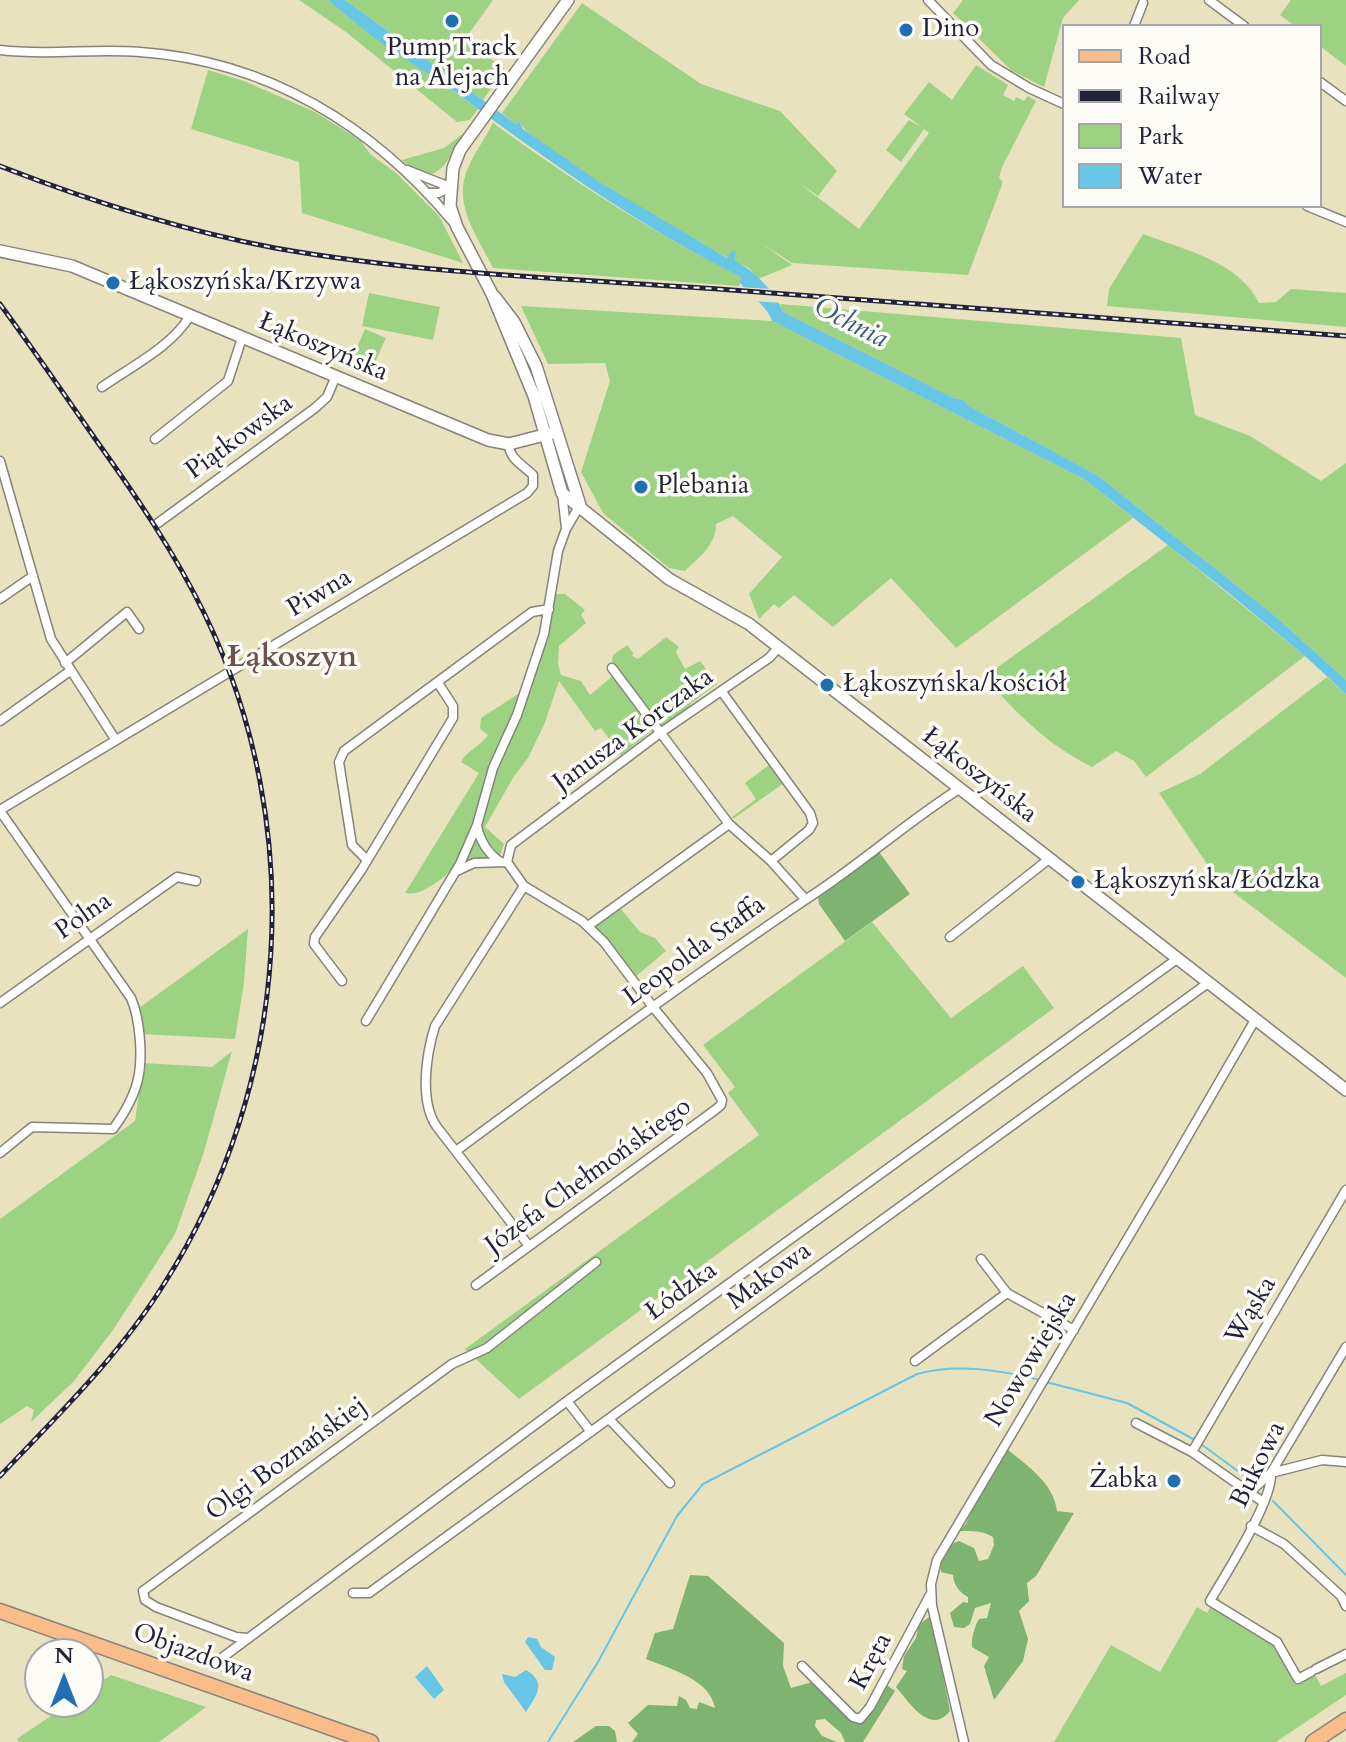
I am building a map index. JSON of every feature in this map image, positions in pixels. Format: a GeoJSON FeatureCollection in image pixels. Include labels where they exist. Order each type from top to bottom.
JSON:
{"type":"FeatureCollection","features":[{"type":"Feature","properties":{"kind":"main road","name":"Objazdowa"},"geometry":{"type":"LineString","coordinates":[[0,1611],[371,1742]]}},
{"type":"Feature","properties":{"kind":"main road"},"geometry":{"type":"LineString","coordinates":[[1313,1742],[1346,1720]]}},
{"type":"Feature","properties":{"kind":"street"},"geometry":{"type":"LineString","coordinates":[[566,529],[551,433],[536,366],[514,322],[492,294],[457,227],[450,206],[450,187],[460,150],[568,0]]}},
{"type":"Feature","properties":{"kind":"street"},"geometry":{"type":"LineString","coordinates":[[928,0],[991,65],[1062,103]]}},
{"type":"Feature","properties":{"kind":"street"},"geometry":{"type":"LineString","coordinates":[[1210,0],[1241,24]]}},
{"type":"Feature","properties":{"kind":"street"},"geometry":{"type":"LineString","coordinates":[[1135,24],[1143,3]]}},
{"type":"Feature","properties":{"kind":"street"},"geometry":{"type":"LineString","coordinates":[[0,50],[173,55],[244,72],[342,118],[427,193],[457,227]]}},
{"type":"Feature","properties":{"kind":"street"},"geometry":{"type":"LineString","coordinates":[[1322,83],[1346,101]]}},
{"type":"Feature","properties":{"kind":"street"},"geometry":{"type":"LineString","coordinates":[[395,163],[424,179],[450,187]]}},
{"type":"Feature","properties":{"kind":"street"},"geometry":{"type":"LineString","coordinates":[[424,179],[443,175],[453,168]]}},
{"type":"Feature","properties":{"kind":"street"},"geometry":{"type":"LineString","coordinates":[[427,193],[439,193],[450,187]]}},
{"type":"Feature","properties":{"kind":"street"},"geometry":{"type":"LineString","coordinates":[[1312,208],[1346,222]]}},
{"type":"Feature","properties":{"kind":"street","name":"Łąkoszyńska"},"geometry":{"type":"LineString","coordinates":[[0,251],[72,266],[488,440],[509,444]]}},
{"type":"Feature","properties":{"kind":"street"},"geometry":{"type":"LineString","coordinates":[[102,387],[169,340],[190,316]]}},
{"type":"Feature","properties":{"kind":"street"},"geometry":{"type":"LineString","coordinates":[[155,439],[228,381],[242,338]]}},
{"type":"Feature","properties":{"kind":"street","name":"Piątkowska"},"geometry":{"type":"LineString","coordinates":[[158,523],[315,408],[327,397],[336,376]]}},
{"type":"Feature","properties":{"kind":"street"},"geometry":{"type":"LineString","coordinates":[[509,444],[551,433]]}},
{"type":"Feature","properties":{"kind":"street"},"geometry":{"type":"LineString","coordinates":[[551,433],[580,505]]}},
{"type":"Feature","properties":{"kind":"street","name":"Piwna"},"geometry":{"type":"LineString","coordinates":[[0,810],[527,493],[533,486],[533,475],[515,460],[509,451],[509,444]]}},
{"type":"Feature","properties":{"kind":"street"},"geometry":{"type":"LineString","coordinates":[[0,461],[51,639],[115,739]]}},
{"type":"Feature","properties":{"kind":"street","name":"Łąkoszyńska"},"geometry":{"type":"LineString","coordinates":[[562,493],[669,579],[749,624],[1346,1090]]}},
{"type":"Feature","properties":{"kind":"street"},"geometry":{"type":"LineString","coordinates":[[565,517],[571,508],[580,505]]}},
{"type":"Feature","properties":{"kind":"street"},"geometry":{"type":"LineString","coordinates":[[366,1021],[453,873],[477,825],[493,768],[517,715],[544,634],[554,564],[566,529],[580,505]]}},
{"type":"Feature","properties":{"kind":"street"},"geometry":{"type":"LineString","coordinates":[[0,599],[33,576]]}},
{"type":"Feature","properties":{"kind":"street"},"geometry":{"type":"LineString","coordinates":[[367,860],[352,845],[339,762],[344,751],[532,612],[549,609]]}},
{"type":"Feature","properties":{"kind":"street"},"geometry":{"type":"LineString","coordinates":[[0,721],[67,667],[127,612],[139,629]]}},
{"type":"Feature","properties":{"kind":"street","name":"Janusza Korczaka"},"geometry":{"type":"LineString","coordinates":[[503,862],[511,845],[660,733],[769,658],[779,647]]}},
{"type":"Feature","properties":{"kind":"street"},"geometry":{"type":"LineString","coordinates":[[612,668],[729,824],[771,861],[805,899]]}},
{"type":"Feature","properties":{"kind":"street"},"geometry":{"type":"LineString","coordinates":[[342,981],[314,944],[315,937],[367,860],[453,718],[453,706],[438,683]]}},
{"type":"Feature","properties":{"kind":"street"},"geometry":{"type":"LineString","coordinates":[[722,692],[810,813],[813,823],[809,830],[771,861]]}},
{"type":"Feature","properties":{"kind":"street","name":"Leopolda Staffa"},"geometry":{"type":"LineString","coordinates":[[456,1151],[959,789]]}},
{"type":"Feature","properties":{"kind":"street"},"geometry":{"type":"LineString","coordinates":[[0,810],[134,1006],[139,1041],[138,1079],[125,1112],[113,1129],[32,1127],[0,1153]]}},
{"type":"Feature","properties":{"kind":"street"},"geometry":{"type":"LineString","coordinates":[[588,926],[729,824]]}},
{"type":"Feature","properties":{"kind":"street"},"geometry":{"type":"LineString","coordinates":[[477,825],[489,854],[503,862],[524,886],[588,926],[604,942],[653,1007]]}},
{"type":"Feature","properties":{"kind":"street"},"geometry":{"type":"LineString","coordinates":[[950,937],[1049,859]]}},
{"type":"Feature","properties":{"kind":"street"},"geometry":{"type":"LineString","coordinates":[[453,873],[474,863],[503,862]]}},
{"type":"Feature","properties":{"kind":"street","name":"Polna"},"geometry":{"type":"LineString","coordinates":[[0,1003],[177,877],[196,881]]}},
{"type":"Feature","properties":{"kind":"street"},"geometry":{"type":"LineString","coordinates":[[524,886],[435,1026],[429,1045],[429,1112],[529,1246]]}},
{"type":"Feature","properties":{"kind":"street","name":"Łódzka"},"geometry":{"type":"LineString","coordinates":[[215,1663],[567,1401],[1177,959]]}},
{"type":"Feature","properties":{"kind":"street","name":"Makowa"},"geometry":{"type":"LineString","coordinates":[[353,1593],[369,1593],[1208,983]]}},
{"type":"Feature","properties":{"kind":"street","name":"Józefa Chełmońskiego"},"geometry":{"type":"LineString","coordinates":[[476,1285],[721,1105],[722,1100],[707,1073],[653,1007]]}},
{"type":"Feature","properties":{"kind":"street","name":"Nowowiejska"},"geometry":{"type":"LineString","coordinates":[[964,1742],[931,1594],[937,1560],[1255,1020]]}},
{"type":"Feature","properties":{"kind":"street","name":"Wąska"},"geometry":{"type":"LineString","coordinates":[[1192,1452],[1346,1190]]}},
{"type":"Feature","properties":{"kind":"street"},"geometry":{"type":"LineString","coordinates":[[981,1259],[1007,1293],[1074,1330]]}},
{"type":"Feature","properties":{"kind":"street","name":"Olgi Boznańskiej"},"geometry":{"type":"LineString","coordinates":[[248,1638],[236,1637],[156,1607],[145,1600],[143,1591],[452,1364],[477,1354],[596,1262]]}},
{"type":"Feature","properties":{"kind":"street"},"geometry":{"type":"LineString","coordinates":[[915,1361],[1007,1293]]}},
{"type":"Feature","properties":{"kind":"street","name":"Bukowa"},"geometry":{"type":"LineString","coordinates":[[1346,1347],[1271,1473],[1272,1481],[1263,1502],[1210,1601],[1277,1642],[1298,1679],[1346,1654]]}},
{"type":"Feature","properties":{"kind":"street"},"geometry":{"type":"LineString","coordinates":[[567,1401],[591,1432]]}},
{"type":"Feature","properties":{"kind":"street"},"geometry":{"type":"LineString","coordinates":[[609,1419],[670,1483]]}},
{"type":"Feature","properties":{"kind":"street"},"geometry":{"type":"LineString","coordinates":[[1136,1423],[1192,1452],[1263,1502]]}},
{"type":"Feature","properties":{"kind":"street"},"geometry":{"type":"LineString","coordinates":[[1250,1492],[1271,1473],[1322,1460],[1346,1462]]}},
{"type":"Feature","properties":{"kind":"street"},"geometry":{"type":"LineString","coordinates":[[1251,1526],[1294,1552],[1341,1596],[1346,1606]]}},
{"type":"Feature","properties":{"kind":"street","name":"Kręta"},"geometry":{"type":"LineString","coordinates":[[802,1666],[853,1717],[860,1719],[870,1707],[931,1594]]}},
{"type":"Feature","properties":{"kind":"green space"},"geometry":{"type":"Polygon","coordinates":[[[299,0],[328,0],[390,49],[478,109],[470,120],[457,122],[346,32],[299,0]]]}},
{"type":"Feature","properties":{"kind":"green space"},"geometry":{"type":"Polygon","coordinates":[[[345,0],[493,0],[468,35],[467,42],[505,69],[483,100],[345,0]]]}},
{"type":"Feature","properties":{"kind":"green space"},"geometry":{"type":"Polygon","coordinates":[[[963,0],[1079,0],[1063,18],[1044,87],[1012,71],[953,13],[963,0]]]}},
{"type":"Feature","properties":{"kind":"green space"},"geometry":{"type":"Polygon","coordinates":[[[1291,0],[1346,0],[1346,66],[1322,48],[1322,24],[1292,24],[1280,15],[1291,0]]]}},
{"type":"Feature","properties":{"kind":"green space"},"geometry":{"type":"Polygon","coordinates":[[[582,3],[701,84],[780,111],[837,171],[818,196],[799,183],[859,229],[929,133],[924,129],[901,162],[886,150],[909,120],[923,128],[904,114],[929,82],[952,100],[976,65],[1008,85],[1003,95],[1014,101],[1016,97],[1024,101],[1028,96],[1036,101],[1002,167],[999,178],[1003,182],[968,275],[792,263],[761,243],[792,265],[758,279],[749,268],[733,260],[732,250],[728,258],[552,152],[519,121],[516,124],[502,113],[582,3]]]}},
{"type":"Feature","properties":{"kind":"green space"},"geometry":{"type":"Polygon","coordinates":[[[208,70],[244,81],[315,112],[360,140],[370,154],[396,173],[439,216],[463,263],[302,213],[299,162],[191,129],[208,70]]]}},
{"type":"Feature","properties":{"kind":"green space"},"geometry":{"type":"Polygon","coordinates":[[[493,123],[614,205],[742,277],[739,286],[493,268],[470,222],[463,186],[466,173],[493,123]]]}},
{"type":"Feature","properties":{"kind":"green space"},"geometry":{"type":"Polygon","coordinates":[[[464,133],[446,163],[432,174],[414,170],[402,160],[444,148],[464,133]]]}},
{"type":"Feature","properties":{"kind":"green space"},"geometry":{"type":"Polygon","coordinates":[[[1143,234],[1224,267],[1250,289],[1259,303],[1276,302],[1291,289],[1346,293],[1346,327],[1107,306],[1109,289],[1143,234]]]}},
{"type":"Feature","properties":{"kind":"green space"},"geometry":{"type":"Polygon","coordinates":[[[369,293],[440,307],[433,340],[362,326],[369,293]]]}},
{"type":"Feature","properties":{"kind":"green space"},"geometry":{"type":"Polygon","coordinates":[[[780,304],[1181,338],[1195,415],[1250,436],[1321,481],[1346,463],[1346,680],[1275,616],[1097,475],[967,405],[964,400],[954,398],[783,312],[780,304]]]}},
{"type":"Feature","properties":{"kind":"green space"},"geometry":{"type":"Polygon","coordinates":[[[521,306],[772,321],[1084,479],[1133,518],[956,648],[891,578],[833,627],[794,595],[779,608],[774,604],[759,619],[749,594],[782,557],[733,516],[716,524],[710,545],[685,571],[669,568],[603,513],[581,472],[610,381],[605,363],[548,364],[521,306]]]}},
{"type":"Feature","properties":{"kind":"green space"},"geometry":{"type":"Polygon","coordinates":[[[365,329],[386,338],[371,371],[351,362],[365,329]]]}},
{"type":"Feature","properties":{"kind":"green space"},"geometry":{"type":"Polygon","coordinates":[[[1168,545],[1305,656],[1146,777],[1134,761],[1116,751],[1092,767],[1047,738],[984,677],[1168,545]]]}},
{"type":"Feature","properties":{"kind":"green space"},"geometry":{"type":"Polygon","coordinates":[[[553,594],[565,594],[585,610],[581,615],[586,623],[559,646],[561,675],[581,681],[590,695],[614,675],[653,730],[621,755],[601,728],[595,731],[559,681],[544,725],[528,758],[485,827],[504,844],[499,858],[460,866],[488,787],[518,717],[553,594]]]}},
{"type":"Feature","properties":{"kind":"green space"},"geometry":{"type":"Polygon","coordinates":[[[666,637],[679,647],[676,652],[685,669],[700,661],[717,684],[690,704],[692,707],[663,727],[657,724],[612,663],[613,655],[627,645],[632,656],[638,659],[666,637]]]}},
{"type":"Feature","properties":{"kind":"green space"},"geometry":{"type":"Polygon","coordinates":[[[1327,677],[1346,694],[1346,978],[1225,886],[1159,793],[1200,774],[1327,677]]]}},
{"type":"Feature","properties":{"kind":"green space"},"geometry":{"type":"Polygon","coordinates":[[[518,694],[513,720],[486,780],[466,846],[448,873],[434,884],[417,893],[405,893],[479,773],[461,762],[488,735],[480,729],[481,718],[518,694]]]}},
{"type":"Feature","properties":{"kind":"green space"},"geometry":{"type":"Polygon","coordinates":[[[769,765],[784,783],[733,819],[756,799],[745,783],[769,765]]]}},
{"type":"Feature","properties":{"kind":"green space"},"geometry":{"type":"Polygon","coordinates":[[[879,852],[910,894],[845,941],[818,898],[879,852]]]}},
{"type":"Feature","properties":{"kind":"green space"},"geometry":{"type":"Polygon","coordinates":[[[620,908],[640,932],[655,938],[666,951],[634,978],[593,926],[620,908]]]}},
{"type":"Feature","properties":{"kind":"green space"},"geometry":{"type":"Polygon","coordinates":[[[872,922],[951,1018],[1023,966],[1054,1008],[519,1399],[465,1349],[759,1135],[728,1093],[735,1087],[703,1045],[872,922]]]}},
{"type":"Feature","properties":{"kind":"green space"},"geometry":{"type":"Polygon","coordinates":[[[248,929],[235,1039],[142,1034],[139,1008],[248,929]]]}},
{"type":"Feature","properties":{"kind":"green space"},"geometry":{"type":"Polygon","coordinates":[[[232,1051],[204,1152],[175,1234],[113,1330],[74,1381],[31,1422],[34,1410],[27,1406],[0,1424],[0,1219],[135,1121],[143,1063],[212,1067],[232,1051]]]}},
{"type":"Feature","properties":{"kind":"green space"},"geometry":{"type":"Polygon","coordinates":[[[1008,1450],[1045,1484],[1057,1511],[1074,1513],[1036,1576],[1027,1583],[1029,1601],[1019,1611],[1028,1639],[1023,1661],[994,1700],[984,1666],[989,1657],[972,1647],[979,1619],[987,1618],[991,1603],[975,1608],[970,1624],[964,1628],[954,1627],[950,1613],[963,1602],[968,1603],[968,1597],[958,1588],[953,1575],[941,1572],[940,1564],[949,1545],[959,1541],[974,1548],[979,1561],[988,1559],[994,1545],[993,1537],[980,1532],[959,1531],[1008,1450]]]}},
{"type":"Feature","properties":{"kind":"green space"},"geometry":{"type":"Polygon","coordinates":[[[690,1575],[708,1576],[784,1643],[783,1666],[791,1688],[812,1682],[858,1724],[865,1722],[887,1685],[895,1691],[863,1742],[845,1742],[841,1733],[825,1719],[816,1720],[815,1726],[822,1736],[837,1742],[632,1742],[638,1734],[628,1723],[648,1705],[677,1706],[679,1696],[686,1700],[690,1708],[697,1709],[699,1702],[715,1708],[712,1698],[697,1682],[646,1659],[655,1633],[673,1629],[690,1575]]]}},
{"type":"Feature","properties":{"kind":"green space"},"geometry":{"type":"Polygon","coordinates":[[[1218,1594],[1220,1602],[1281,1638],[1299,1672],[1312,1669],[1321,1686],[1346,1673],[1346,1695],[1276,1742],[1054,1742],[1111,1645],[1160,1672],[1197,1607],[1207,1613],[1218,1594]]]}},
{"type":"Feature","properties":{"kind":"green space"},"geometry":{"type":"Polygon","coordinates":[[[931,1616],[950,1711],[935,1720],[920,1714],[896,1687],[907,1671],[902,1669],[904,1656],[916,1638],[919,1624],[931,1616]]]}},
{"type":"Feature","properties":{"kind":"green space"},"geometry":{"type":"Polygon","coordinates":[[[111,1675],[206,1707],[159,1742],[19,1742],[17,1739],[48,1718],[104,1718],[104,1680],[111,1675]]]}},
{"type":"Feature","properties":{"kind":"green space"},"geometry":{"type":"Polygon","coordinates":[[[596,1726],[609,1726],[615,1731],[617,1742],[573,1742],[596,1726]]]}},
{"type":"Feature","properties":{"kind":"water"},"geometry":{"type":"Polygon","coordinates":[[[328,0],[345,0],[516,124],[519,121],[523,129],[599,182],[727,258],[732,250],[736,253],[734,260],[763,282],[783,312],[954,398],[964,400],[967,405],[1097,475],[1275,616],[1346,680],[1346,694],[1225,590],[1084,479],[772,321],[763,306],[740,283],[741,277],[666,236],[594,191],[447,86],[382,44],[328,0]]]}},
{"type":"Feature","properties":{"kind":"water"},"geometry":{"type":"Polygon","coordinates":[[[528,1637],[537,1639],[541,1647],[555,1657],[552,1670],[545,1670],[525,1642],[528,1637]]]}},
{"type":"Feature","properties":{"kind":"water"},"geometry":{"type":"Polygon","coordinates":[[[427,1666],[444,1690],[434,1699],[415,1677],[427,1666]]]}},
{"type":"Feature","properties":{"kind":"water"},"geometry":{"type":"Polygon","coordinates":[[[526,1670],[536,1679],[538,1689],[526,1712],[504,1682],[502,1674],[515,1677],[526,1670]]]}},
{"type":"Feature","properties":{"kind":"pier"},"geometry":{"type":"Polygon","coordinates":[[[738,287],[772,289],[784,303],[750,301],[738,287]]]}},
{"type":"Feature","properties":{"kind":"waterway"},"geometry":{"type":"LineString","coordinates":[[548,1742],[598,1662],[677,1516],[703,1484],[917,1374],[947,1369],[978,1369],[1040,1380]]}},
{"type":"Feature","properties":{"kind":"waterway"},"geometry":{"type":"LineString","coordinates":[[1046,1382],[1127,1403],[1195,1440]]}},
{"type":"Feature","properties":{"kind":"waterway"},"geometry":{"type":"LineString","coordinates":[[1201,1444],[1254,1483]]}},
{"type":"Feature","properties":{"kind":"waterway"},"geometry":{"type":"LineString","coordinates":[[1273,1501],[1346,1575]]}},
{"type":"Feature","properties":{"kind":"railway"},"geometry":{"type":"LineString","coordinates":[[0,166],[102,203],[205,233],[275,248],[385,264],[1346,336]]}},
{"type":"Feature","properties":{"kind":"railway"},"geometry":{"type":"LineString","coordinates":[[0,304],[140,504],[181,569],[205,615],[238,696],[260,781],[271,867],[271,954],[260,1041],[238,1125],[206,1207],[164,1284],[128,1336],[0,1476]]}},
{"type":"Feature","properties":{"kind":"place","name":"PumpTrack na Alejach"},"geometry":{"type":"Point","coordinates":[452,21]}},
{"type":"Feature","properties":{"kind":"place","name":"Dino"},"geometry":{"type":"Point","coordinates":[906,30]}},
{"type":"Feature","properties":{"kind":"place","name":"Łąkoszyńska/Krzywa"},"geometry":{"type":"Point","coordinates":[113,283]}},
{"type":"Feature","properties":{"kind":"place","name":"Plebania"},"geometry":{"type":"Point","coordinates":[641,487]}},
{"type":"Feature","properties":{"kind":"place","name":"Łąkoszyńska/kościół"},"geometry":{"type":"Point","coordinates":[827,685]}},
{"type":"Feature","properties":{"kind":"place","name":"Łąkoszyńska/Łódzka"},"geometry":{"type":"Point","coordinates":[1078,882]}},
{"type":"Feature","properties":{"kind":"place","name":"Żabka"},"geometry":{"type":"Point","coordinates":[1174,1481]}},
{"type":"Feature","properties":{"kind":"district","name":"Łąkoszyn"},"geometry":{"type":"Point","coordinates":[292,659]}},
{"type":"Feature","properties":{"kind":"water label","name":"Ochnia"},"geometry":{"type":"Point","coordinates":[850,324]}}]}
